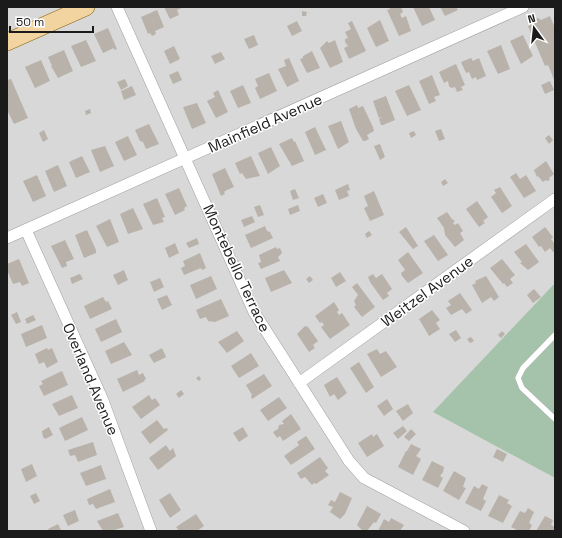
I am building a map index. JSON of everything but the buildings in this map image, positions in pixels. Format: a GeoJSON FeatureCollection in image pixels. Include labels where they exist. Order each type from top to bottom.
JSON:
{"type":"FeatureCollection","features":[{"type":"Feature","properties":{"kind":"main road"},"geometry":{"type":"LineString","coordinates":[[7,42],[86,7]]}},
{"type":"Feature","properties":{"kind":"street","name":"Montebello Terrace"},"geometry":{"type":"LineString","coordinates":[[117,7],[254,312],[298,383],[359,474],[464,531]]}},
{"type":"Feature","properties":{"kind":"street","name":"Mainfield Avenue"},"geometry":{"type":"LineString","coordinates":[[7,238],[523,7]]}},
{"type":"Feature","properties":{"kind":"street","name":"Weitzel Avenue"},"geometry":{"type":"LineString","coordinates":[[298,383],[555,199]]}},
{"type":"Feature","properties":{"kind":"street","name":"Overland Avenue"},"geometry":{"type":"LineString","coordinates":[[26,230],[102,398],[151,531]]}},
{"type":"Feature","properties":{"kind":"lane"},"geometry":{"type":"LineString","coordinates":[[555,336],[523,368],[518,378],[522,388],[555,419]]}},
{"type":"Feature","properties":{"kind":"shaded area"},"geometry":{"type":"Polygon","coordinates":[[[7,7],[555,7],[555,283],[434,412],[555,478],[555,531],[7,531],[7,7]]]}},
{"type":"Feature","properties":{"kind":"green space"},"geometry":{"type":"Polygon","coordinates":[[[555,283],[555,478],[433,412],[555,283]]]}}]}
